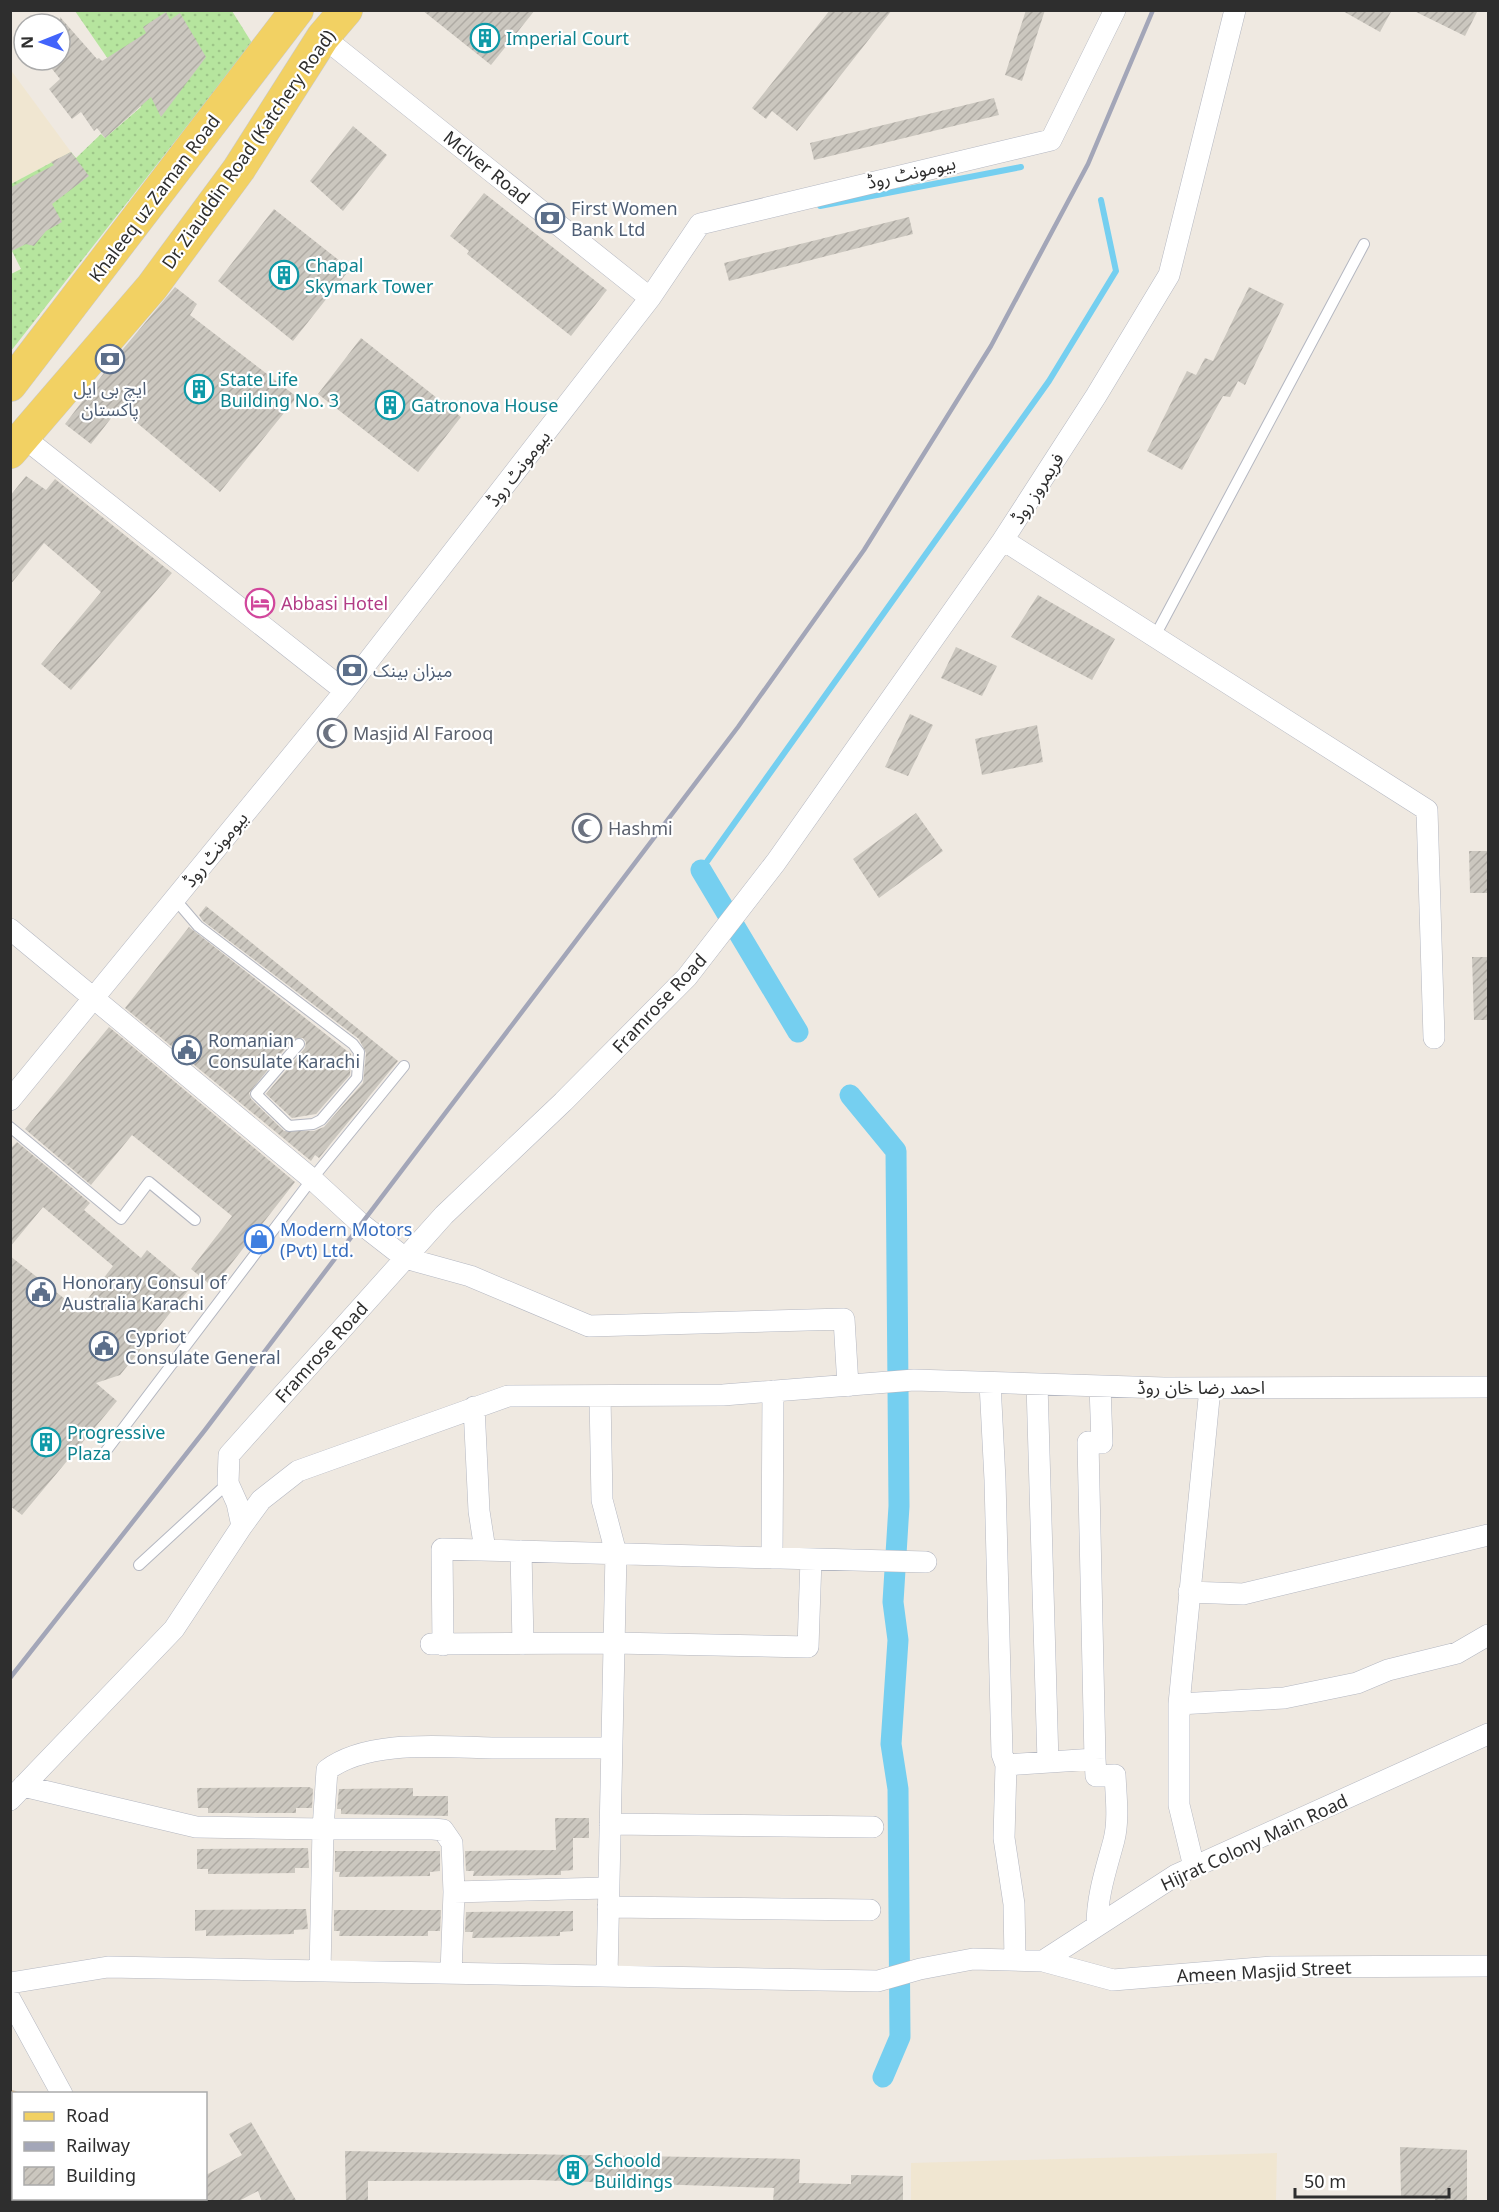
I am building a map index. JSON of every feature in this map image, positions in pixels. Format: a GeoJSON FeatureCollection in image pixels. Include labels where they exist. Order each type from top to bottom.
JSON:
{"type":"FeatureCollection","features":[{"type":"Feature","properties":{"kind":"main road","name":"Khaleeq uz Zaman Road"},"geometry":{"type":"LineString","coordinates":[[10,385],[297,10]]}},
{"type":"Feature","properties":{"kind":"main road","name":"Dr. Ziauddin Road (Katchery Road)"},"geometry":{"type":"LineString","coordinates":[[17,444],[152,287],[239,169],[323,37],[346,10]]}},
{"type":"Feature","properties":{"kind":"street","name":"بیومونٹ روڈ"},"geometry":{"type":"LineString","coordinates":[[10,1100],[345,691],[650,297],[700,224],[1051,141],[1115,10]]}},
{"type":"Feature","properties":{"kind":"street","name":"فریمروز روڈ"},"geometry":{"type":"LineString","coordinates":[[716,940],[1003,540],[1096,396],[1169,275],[1235,10]]}},
{"type":"Feature","properties":{"kind":"street","name":"Mclver Road"},"geometry":{"type":"LineString","coordinates":[[323,37],[650,297]]}},
{"type":"Feature","properties":{"kind":"street"},"geometry":{"type":"LineString","coordinates":[[17,444],[345,691]]}},
{"type":"Feature","properties":{"kind":"street"},"geometry":{"type":"LineString","coordinates":[[1003,540],[1427,810],[1434,1038]]}},
{"type":"Feature","properties":{"kind":"street"},"geometry":{"type":"LineString","coordinates":[[10,929],[312,1179],[360,1223],[405,1258],[470,1276],[589,1326],[844,1319],[848,1386]]}},
{"type":"Feature","properties":{"kind":"street","name":"Framrose Road"},"geometry":{"type":"LineString","coordinates":[[242,1526],[228,1483],[229,1455],[444,1215],[563,1102],[687,977],[716,940]]}},
{"type":"Feature","properties":{"kind":"street","name":"احمد رضا خان روڈ"},"geometry":{"type":"LineString","coordinates":[[242,1526],[261,1500],[298,1471],[508,1396],[723,1395],[914,1380],[1210,1388],[1488,1387]]}},
{"type":"Feature","properties":{"kind":"street"},"geometry":{"type":"LineString","coordinates":[[990,1383],[995,1480],[1002,1754],[1006,1765],[1004,1838],[1014,1904],[1015,1960]]}},
{"type":"Feature","properties":{"kind":"street"},"geometry":{"type":"LineString","coordinates":[[1037,1384],[1048,1762]]}},
{"type":"Feature","properties":{"kind":"street"},"geometry":{"type":"LineString","coordinates":[[1097,1926],[1097,1900],[1114,1838],[1116,1802],[1115,1775],[1096,1776],[1095,1759],[1088,1442],[1102,1443],[1100,1386]]}},
{"type":"Feature","properties":{"kind":"street"},"geometry":{"type":"LineString","coordinates":[[1194,1867],[1179,1805],[1179,1704],[1210,1388]]}},
{"type":"Feature","properties":{"kind":"street"},"geometry":{"type":"LineString","coordinates":[[772,1558],[773,1391]]}},
{"type":"Feature","properties":{"kind":"street"},"geometry":{"type":"LineString","coordinates":[[600,1396],[602,1500],[616,1553],[607,1976]]}},
{"type":"Feature","properties":{"kind":"street"},"geometry":{"type":"LineString","coordinates":[[474,1407],[479,1511],[485,1550]]}},
{"type":"Feature","properties":{"kind":"street"},"geometry":{"type":"LineString","coordinates":[[17,1793],[174,1629],[242,1526]]}},
{"type":"Feature","properties":{"kind":"street"},"geometry":{"type":"LineString","coordinates":[[1189,1592],[1243,1594],[1488,1535]]}},
{"type":"Feature","properties":{"kind":"street"},"geometry":{"type":"LineString","coordinates":[[811,1559],[808,1647],[614,1643],[437,1644],[442,1549],[926,1562]]}},
{"type":"Feature","properties":{"kind":"street"},"geometry":{"type":"LineString","coordinates":[[521,1551],[523,1644]]}},
{"type":"Feature","properties":{"kind":"street"},"geometry":{"type":"LineString","coordinates":[[1179,1704],[1284,1698],[1357,1683],[1388,1670],[1457,1653],[1488,1635]]}},
{"type":"Feature","properties":{"kind":"street","name":"Hijrat Colony Main Road"},"geometry":{"type":"LineString","coordinates":[[1043,1962],[1176,1875],[1488,1734]]}},
{"type":"Feature","properties":{"kind":"street"},"geometry":{"type":"LineString","coordinates":[[320,1971],[323,1829],[327,1770],[337,1762],[400,1747],[611,1748]]}},
{"type":"Feature","properties":{"kind":"street"},"geometry":{"type":"LineString","coordinates":[[1006,1765],[1095,1759]]}},
{"type":"Feature","properties":{"kind":"street"},"geometry":{"type":"LineString","coordinates":[[17,1793],[196,1827],[443,1830],[452,1843],[454,1892],[451,1973]]}},
{"type":"Feature","properties":{"kind":"street"},"geometry":{"type":"LineString","coordinates":[[610,1824],[873,1827]]}},
{"type":"Feature","properties":{"kind":"street"},"geometry":{"type":"LineString","coordinates":[[454,1892],[870,1910]]}},
{"type":"Feature","properties":{"kind":"street"},"geometry":{"type":"LineString","coordinates":[[10,1983],[108,1967],[878,1981],[920,1969],[973,1959],[1043,1962]]}},
{"type":"Feature","properties":{"kind":"street","name":"Ameen Masjid Street"},"geometry":{"type":"LineString","coordinates":[[1043,1962],[1113,1980],[1272,1967],[1426,1964],[1488,1966]]}},
{"type":"Feature","properties":{"kind":"street"},"geometry":{"type":"LineString","coordinates":[[10,1999],[61,2092]]}},
{"type":"Feature","properties":{"kind":"lane"},"geometry":{"type":"LineString","coordinates":[[1155,636],[1364,244]]}},
{"type":"Feature","properties":{"kind":"lane"},"geometry":{"type":"LineString","coordinates":[[174,898],[198,926],[223,943],[359,1052],[357,1078],[321,1120],[302,1126],[289,1126],[256,1094],[299,1044]]}},
{"type":"Feature","properties":{"kind":"lane"},"geometry":{"type":"LineString","coordinates":[[106,1450],[312,1179],[404,1066]]}},
{"type":"Feature","properties":{"kind":"lane"},"geometry":{"type":"LineString","coordinates":[[10,1127],[121,1219],[149,1182],[195,1220]]}},
{"type":"Feature","properties":{"kind":"lane"},"geometry":{"type":"LineString","coordinates":[[139,1565],[228,1483]]}},
{"type":"Feature","properties":{"kind":"shaded area"},"geometry":{"type":"Polygon","coordinates":[[[10,69],[71,152],[10,184],[10,69]]]}},
{"type":"Feature","properties":{"kind":"shaded area"},"geometry":{"type":"Polygon","coordinates":[[[1277,2153],[1276,2201],[911,2201],[911,2163],[1277,2153]]]}},
{"type":"Feature","properties":{"kind":"green space"},"geometry":{"type":"Polygon","coordinates":[[[75,11],[232,11],[252,43],[11,351],[11,274],[21,269],[11,249],[11,184],[71,152],[76,158],[101,134],[105,138],[141,107],[75,11]]]}},
{"type":"Feature","properties":{"kind":"building","name":"Imperial Court"},"geometry":{"type":"Polygon","coordinates":[[[422,10],[535,10],[491,65],[422,10]]]}},
{"type":"Feature","properties":{"kind":"building"},"geometry":{"type":"Polygon","coordinates":[[[830,10],[892,10],[797,131],[772,111],[766,119],[752,108],[830,10]]]}},
{"type":"Feature","properties":{"kind":"building"},"geometry":{"type":"Polygon","coordinates":[[[1026,10],[1045,10],[1022,81],[1005,75],[1026,10]]]}},
{"type":"Feature","properties":{"kind":"building"},"geometry":{"type":"Polygon","coordinates":[[[1341,10],[1392,10],[1380,32],[1341,10]]]}},
{"type":"Feature","properties":{"kind":"building"},"geometry":{"type":"Polygon","coordinates":[[[1412,10],[1478,10],[1465,36],[1412,10]]]}},
{"type":"Feature","properties":{"kind":"building"},"geometry":{"type":"Polygon","coordinates":[[[166,12],[170,20],[180,13],[206,57],[161,117],[151,97],[105,138],[97,128],[94,131],[81,112],[72,119],[49,89],[60,79],[54,72],[72,72],[72,31],[97,59],[102,61],[146,33],[143,27],[166,12]]]}},
{"type":"Feature","properties":{"kind":"building"},"geometry":{"type":"Polygon","coordinates":[[[994,98],[999,115],[814,160],[810,143],[994,98]]]}},
{"type":"Feature","properties":{"kind":"building"},"geometry":{"type":"Polygon","coordinates":[[[353,126],[387,155],[343,211],[310,181],[353,126]]]}},
{"type":"Feature","properties":{"kind":"building"},"geometry":{"type":"Polygon","coordinates":[[[71,152],[89,176],[52,204],[62,222],[46,231],[34,246],[26,244],[10,252],[10,188],[54,165],[51,162],[71,152]]]}},
{"type":"Feature","properties":{"kind":"building"},"geometry":{"type":"Polygon","coordinates":[[[484,193],[607,290],[571,336],[467,254],[469,251],[450,236],[484,193]]]}},
{"type":"Feature","properties":{"kind":"building","name":"Chapal Skymark Tower"},"geometry":{"type":"Polygon","coordinates":[[[274,209],[350,269],[293,341],[218,281],[274,209]]]}},
{"type":"Feature","properties":{"kind":"building"},"geometry":{"type":"Polygon","coordinates":[[[909,217],[913,234],[729,281],[724,263],[909,217]]]}},
{"type":"Feature","properties":{"kind":"building"},"geometry":{"type":"Polygon","coordinates":[[[175,287],[197,304],[190,315],[297,397],[220,492],[119,408],[91,444],[65,424],[113,361],[175,287]]]}},
{"type":"Feature","properties":{"kind":"building"},"geometry":{"type":"Polygon","coordinates":[[[1249,287],[1284,304],[1245,385],[1238,381],[1230,397],[1223,396],[1182,470],[1147,451],[1187,371],[1196,375],[1205,358],[1213,361],[1249,287]]]}},
{"type":"Feature","properties":{"kind":"building","name":"Gatronova House"},"geometry":{"type":"Polygon","coordinates":[[[361,338],[461,417],[418,472],[318,394],[361,338]]]}},
{"type":"Feature","properties":{"kind":"building"},"geometry":{"type":"Polygon","coordinates":[[[26,476],[46,490],[55,479],[172,573],[71,690],[41,664],[101,592],[44,543],[10,585],[10,496],[26,476]]]}},
{"type":"Feature","properties":{"kind":"building"},"geometry":{"type":"Polygon","coordinates":[[[1038,595],[1115,639],[1092,680],[1011,637],[1038,595]]]}},
{"type":"Feature","properties":{"kind":"building"},"geometry":{"type":"Polygon","coordinates":[[[956,647],[997,666],[982,696],[941,678],[956,647]]]}},
{"type":"Feature","properties":{"kind":"building"},"geometry":{"type":"Polygon","coordinates":[[[910,714],[933,725],[908,776],[885,767],[910,714]]]}},
{"type":"Feature","properties":{"kind":"building"},"geometry":{"type":"Polygon","coordinates":[[[1037,725],[1043,762],[982,775],[975,739],[1037,725]]]}},
{"type":"Feature","properties":{"kind":"building"},"geometry":{"type":"Polygon","coordinates":[[[916,813],[943,851],[879,898],[853,859],[916,813]]]}},
{"type":"Feature","properties":{"kind":"building"},"geometry":{"type":"Polygon","coordinates":[[[1469,851],[1488,851],[1488,893],[1470,893],[1469,851]]]}},
{"type":"Feature","properties":{"kind":"building"},"geometry":{"type":"Polygon","coordinates":[[[206,906],[398,1061],[319,1158],[315,1155],[311,1161],[125,1008],[189,927],[351,1054],[350,1075],[316,1114],[292,1118],[266,1094],[305,1048],[306,1042],[303,1038],[293,1039],[249,1093],[251,1099],[284,1131],[314,1131],[324,1127],[363,1083],[366,1053],[359,1039],[203,921],[199,915],[206,906]]]}},
{"type":"Feature","properties":{"kind":"building"},"geometry":{"type":"Polygon","coordinates":[[[1472,957],[1488,957],[1488,1020],[1474,1020],[1472,957]]]}},
{"type":"Feature","properties":{"kind":"building"},"geometry":{"type":"Polygon","coordinates":[[[109,1027],[295,1182],[213,1287],[191,1269],[232,1216],[132,1135],[91,1185],[25,1129],[109,1027]]]}},
{"type":"Feature","properties":{"kind":"building"},"geometry":{"type":"Polygon","coordinates":[[[17,1142],[90,1203],[84,1210],[141,1258],[147,1250],[191,1287],[120,1375],[96,1383],[117,1401],[22,1515],[10,1506],[10,1256],[79,1310],[113,1266],[43,1207],[10,1247],[10,1149],[17,1142]]]}},
{"type":"Feature","properties":{"kind":"building"},"geometry":{"type":"Polygon","coordinates":[[[309,1787],[313,1789],[312,1808],[296,1808],[296,1813],[208,1813],[208,1808],[198,1808],[197,1788],[309,1787]]]}},
{"type":"Feature","properties":{"kind":"building"},"geometry":{"type":"Polygon","coordinates":[[[413,1788],[413,1796],[448,1796],[448,1816],[341,1814],[341,1809],[337,1809],[339,1789],[413,1788]]]}},
{"type":"Feature","properties":{"kind":"building"},"geometry":{"type":"Polygon","coordinates":[[[555,1818],[589,1818],[589,1838],[573,1838],[573,1870],[561,1871],[561,1875],[473,1876],[474,1871],[466,1871],[465,1851],[556,1850],[555,1818]]]}},
{"type":"Feature","properties":{"kind":"building"},"geometry":{"type":"Polygon","coordinates":[[[308,1848],[309,1868],[295,1868],[295,1873],[208,1874],[208,1869],[197,1869],[197,1849],[308,1848]]]}},
{"type":"Feature","properties":{"kind":"building"},"geometry":{"type":"Polygon","coordinates":[[[335,1851],[440,1851],[440,1871],[430,1872],[430,1876],[339,1877],[340,1872],[335,1872],[335,1851]]]}},
{"type":"Feature","properties":{"kind":"building"},"geometry":{"type":"Polygon","coordinates":[[[306,1909],[308,1929],[294,1930],[294,1934],[206,1936],[206,1930],[195,1931],[195,1910],[306,1909]]]}},
{"type":"Feature","properties":{"kind":"building"},"geometry":{"type":"Polygon","coordinates":[[[334,1910],[441,1910],[440,1931],[428,1931],[428,1936],[339,1936],[340,1931],[334,1931],[334,1910]]]}},
{"type":"Feature","properties":{"kind":"building"},"geometry":{"type":"Polygon","coordinates":[[[573,1911],[573,1931],[560,1932],[560,1936],[472,1938],[473,1932],[465,1932],[466,1912],[573,1911]]]}},
{"type":"Feature","properties":{"kind":"building"},"geometry":{"type":"Polygon","coordinates":[[[251,2122],[297,2202],[262,2202],[258,2191],[237,2202],[206,2202],[207,2174],[242,2155],[229,2134],[251,2122]]]}},
{"type":"Feature","properties":{"kind":"building"},"geometry":{"type":"Polygon","coordinates":[[[1400,2147],[1467,2150],[1467,2202],[1435,2202],[1435,2196],[1401,2196],[1400,2147]]]}},
{"type":"Feature","properties":{"kind":"building","name":"Schoold Buildings"},"geometry":{"type":"Polygon","coordinates":[[[345,2151],[800,2159],[799,2183],[851,2184],[851,2175],[903,2176],[903,2202],[773,2202],[774,2188],[534,2180],[368,2181],[368,2202],[346,2202],[345,2151]]]}},
{"type":"Feature","properties":{"kind":"waterway"},"geometry":{"type":"LineString","coordinates":[[820,206],[1021,167]]}},
{"type":"Feature","properties":{"kind":"waterway"},"geometry":{"type":"LineString","coordinates":[[701,870],[1049,381],[1116,271],[1101,200]]}},
{"type":"Feature","properties":{"kind":"waterway"},"geometry":{"type":"LineString","coordinates":[[701,870],[798,1032]]}},
{"type":"Feature","properties":{"kind":"waterway"},"geometry":{"type":"LineString","coordinates":[[850,1095],[896,1151],[899,1506],[893,1602],[898,1640],[891,1744],[898,1789],[900,2037],[883,2077]]}},
{"type":"Feature","properties":{"kind":"railway"},"geometry":{"type":"LineString","coordinates":[[10,1678],[205,1430],[738,727],[864,550],[991,346],[1088,164],[1153,10]]}},
{"type":"Feature","properties":{"kind":"place","name":"Imperial Court"},"geometry":{"type":"Point","coordinates":[485,38]}},
{"type":"Feature","properties":{"kind":"place","name":"First Women Bank Ltd"},"geometry":{"type":"Point","coordinates":[550,218]}},
{"type":"Feature","properties":{"kind":"place","name":"Chapal Skymark Tower"},"geometry":{"type":"Point","coordinates":[284,275]}},
{"type":"Feature","properties":{"kind":"place","name":"ایچ بی ایل پاکستان"},"geometry":{"type":"Point","coordinates":[110,359]}},
{"type":"Feature","properties":{"kind":"place","name":"State Life Building No. 3"},"geometry":{"type":"Point","coordinates":[199,389]}},
{"type":"Feature","properties":{"kind":"place","name":"Gatronova House"},"geometry":{"type":"Point","coordinates":[390,405]}},
{"type":"Feature","properties":{"kind":"place","name":"Abbasi Hotel"},"geometry":{"type":"Point","coordinates":[260,603]}},
{"type":"Feature","properties":{"kind":"place","name":"میزان بینک"},"geometry":{"type":"Point","coordinates":[352,670]}},
{"type":"Feature","properties":{"kind":"place","name":"Masjid Al Farooq"},"geometry":{"type":"Point","coordinates":[332,733]}},
{"type":"Feature","properties":{"kind":"place","name":"Hashmi"},"geometry":{"type":"Point","coordinates":[587,828]}},
{"type":"Feature","properties":{"kind":"place","name":"Romanian Consulate Karachi"},"geometry":{"type":"Point","coordinates":[187,1050]}},
{"type":"Feature","properties":{"kind":"place","name":"Modern Motors (Pvt) Ltd."},"geometry":{"type":"Point","coordinates":[259,1239]}},
{"type":"Feature","properties":{"kind":"place","name":"Honorary Consul of Australia Karachi"},"geometry":{"type":"Point","coordinates":[41,1292]}},
{"type":"Feature","properties":{"kind":"place","name":"Cypriot Consulate General"},"geometry":{"type":"Point","coordinates":[104,1346]}},
{"type":"Feature","properties":{"kind":"place","name":"Progressive Plaza"},"geometry":{"type":"Point","coordinates":[46,1442]}},
{"type":"Feature","properties":{"kind":"place","name":"Schoold Buildings"},"geometry":{"type":"Point","coordinates":[573,2170]}}]}
